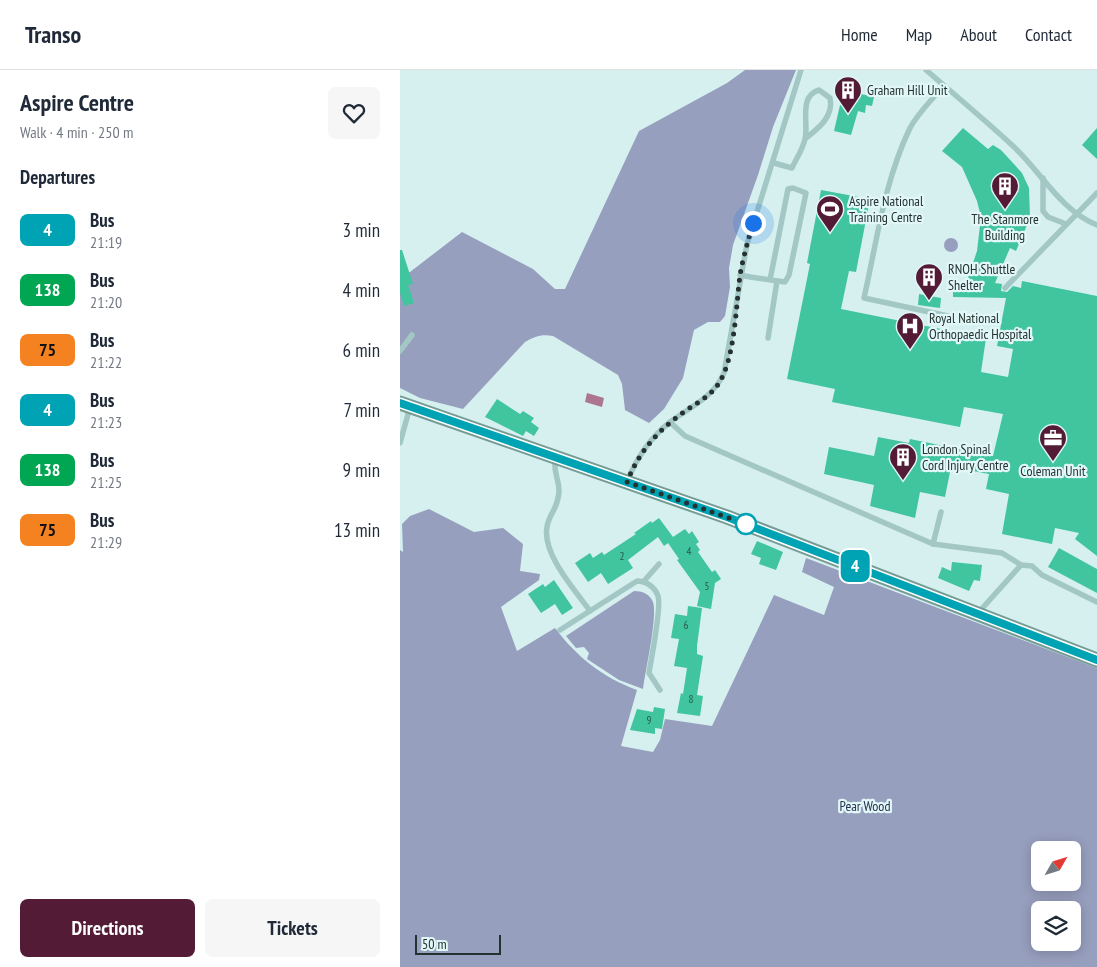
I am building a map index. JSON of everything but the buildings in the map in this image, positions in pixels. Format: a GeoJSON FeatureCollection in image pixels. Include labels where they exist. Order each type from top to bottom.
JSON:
{"type":"FeatureCollection","features":[{"type":"Feature","properties":{"kind":"street"},"geometry":{"type":"LineString","coordinates":[[405,405],[727,517],[1097,660]]}},
{"type":"Feature","properties":{"kind":"lane"},"geometry":{"type":"LineString","coordinates":[[627,482],[642,452],[670,422],[701,402],[719,383],[728,359],[740,275],[753,223],[774,163],[801,70]]}},
{"type":"Feature","properties":{"kind":"lane"},"geometry":{"type":"LineString","coordinates":[[926,70],[1013,146],[1076,214],[1097,225]]}},
{"type":"Feature","properties":{"kind":"lane"},"geometry":{"type":"LineString","coordinates":[[943,86],[913,124],[907,137],[881,209],[864,298],[948,316]]}},
{"type":"Feature","properties":{"kind":"lane"},"geometry":{"type":"LineString","coordinates":[[774,163],[792,168],[806,138],[806,106],[810,95],[819,90],[830,98],[829,111],[822,125],[806,138]]}},
{"type":"Feature","properties":{"kind":"lane"},"geometry":{"type":"LineString","coordinates":[[1043,178],[1043,211],[1048,217],[1066,224]]}},
{"type":"Feature","properties":{"kind":"lane"},"geometry":{"type":"LineString","coordinates":[[740,275],[770,280],[785,282],[789,275],[806,193],[793,188],[788,189],[786,196],[770,280]]}},
{"type":"Feature","properties":{"kind":"lane"},"geometry":{"type":"LineString","coordinates":[[1005,288],[1097,193]]}},
{"type":"Feature","properties":{"kind":"lane"},"geometry":{"type":"LineString","coordinates":[[768,338],[778,281]]}},
{"type":"Feature","properties":{"kind":"lane"},"geometry":{"type":"LineString","coordinates":[[400,351],[412,335]]}},
{"type":"Feature","properties":{"kind":"lane"},"geometry":{"type":"LineString","coordinates":[[400,443],[405,405]]}},
{"type":"Feature","properties":{"kind":"lane"},"geometry":{"type":"LineString","coordinates":[[670,422],[685,436],[933,544],[1002,553],[1021,565],[1032,566],[1042,574],[1097,602]]}},
{"type":"Feature","properties":{"kind":"lane"},"geometry":{"type":"LineString","coordinates":[[555,457],[553,470],[559,490],[556,509],[547,525],[546,534],[549,549],[590,611]]}},
{"type":"Feature","properties":{"kind":"lane"},"geometry":{"type":"LineString","coordinates":[[933,544],[941,512]]}},
{"type":"Feature","properties":{"kind":"lane"},"geometry":{"type":"LineString","coordinates":[[644,581],[659,564]]}},
{"type":"Feature","properties":{"kind":"lane"},"geometry":{"type":"LineString","coordinates":[[978,613],[1021,565]]}},
{"type":"Feature","properties":{"kind":"lane"},"geometry":{"type":"LineString","coordinates":[[560,630],[637,581],[644,581],[653,588],[659,602],[649,673],[660,690]]}},
{"type":"Feature","properties":{"kind":"green space"},"geometry":{"type":"Polygon","coordinates":[[[745,70],[796,70],[773,127],[733,245],[729,268],[730,287],[725,316],[720,322],[708,322],[694,330],[683,378],[664,409],[649,423],[625,410],[622,384],[618,375],[549,335],[532,338],[525,342],[463,409],[420,398],[400,388],[400,277],[410,272],[462,232],[533,269],[555,289],[565,289],[639,131],[727,83],[745,70]]]}},
{"type":"Feature","properties":{"kind":"green space"},"geometry":{"type":"Polygon","coordinates":[[[948,238],[954,238],[958,245],[954,252],[948,252],[944,248],[944,242],[948,238]]]}},
{"type":"Feature","properties":{"kind":"green space","name":"Pear Wood"},"geometry":{"type":"Polygon","coordinates":[[[429,509],[474,532],[503,528],[523,544],[520,571],[540,574],[539,580],[501,607],[517,651],[555,628],[572,648],[591,665],[624,685],[637,690],[621,746],[653,752],[660,740],[665,719],[712,726],[774,595],[824,615],[834,587],[802,572],[806,558],[1097,668],[1097,967],[400,967],[400,550],[403,552],[402,524],[410,516],[429,509]]]}},
{"type":"Feature","properties":{"kind":"green space"},"geometry":{"type":"Polygon","coordinates":[[[634,591],[643,592],[648,595],[652,599],[654,609],[653,631],[643,689],[619,680],[587,659],[589,653],[584,647],[576,648],[566,636],[634,591]]]}},
{"type":"Feature","properties":{"kind":"shaded area"},"geometry":{"type":"Polygon","coordinates":[[[587,393],[604,398],[602,407],[585,402],[587,393]]]}},
{"type":"Feature","properties":{"kind":"bus line","name":"4"},"geometry":{"type":"LineString","coordinates":[[400,403],[727,517],[1097,660]]}},
{"type":"Feature","properties":{"kind":"place","name":"Graham Hill Unit"},"geometry":{"type":"Point","coordinates":[848,114]}},
{"type":"Feature","properties":{"kind":"place","name":"The Stanmore Building"},"geometry":{"type":"Point","coordinates":[1005,210]}},
{"type":"Feature","properties":{"kind":"place","name":"Aspire National Training Centre"},"geometry":{"type":"Point","coordinates":[830,233]}},
{"type":"Feature","properties":{"kind":"place","name":"RNOH Shuttle Shelter"},"geometry":{"type":"Point","coordinates":[929,301]}},
{"type":"Feature","properties":{"kind":"place","name":"Royal National Orthopaedic Hospital"},"geometry":{"type":"Point","coordinates":[910,350]}},
{"type":"Feature","properties":{"kind":"place","name":"Coleman Unit"},"geometry":{"type":"Point","coordinates":[1053,462]}},
{"type":"Feature","properties":{"kind":"place","name":"London Spinal Cord Injury Centre"},"geometry":{"type":"Point","coordinates":[903,481]}},
{"type":"Feature","properties":{"kind":"route"},"geometry":{"type":"LineString","coordinates":[[746,524],[627,482],[642,452],[650,441],[670,422],[701,402],[719,383],[724,373],[731,344],[742,264],[753,223]]}}]}
